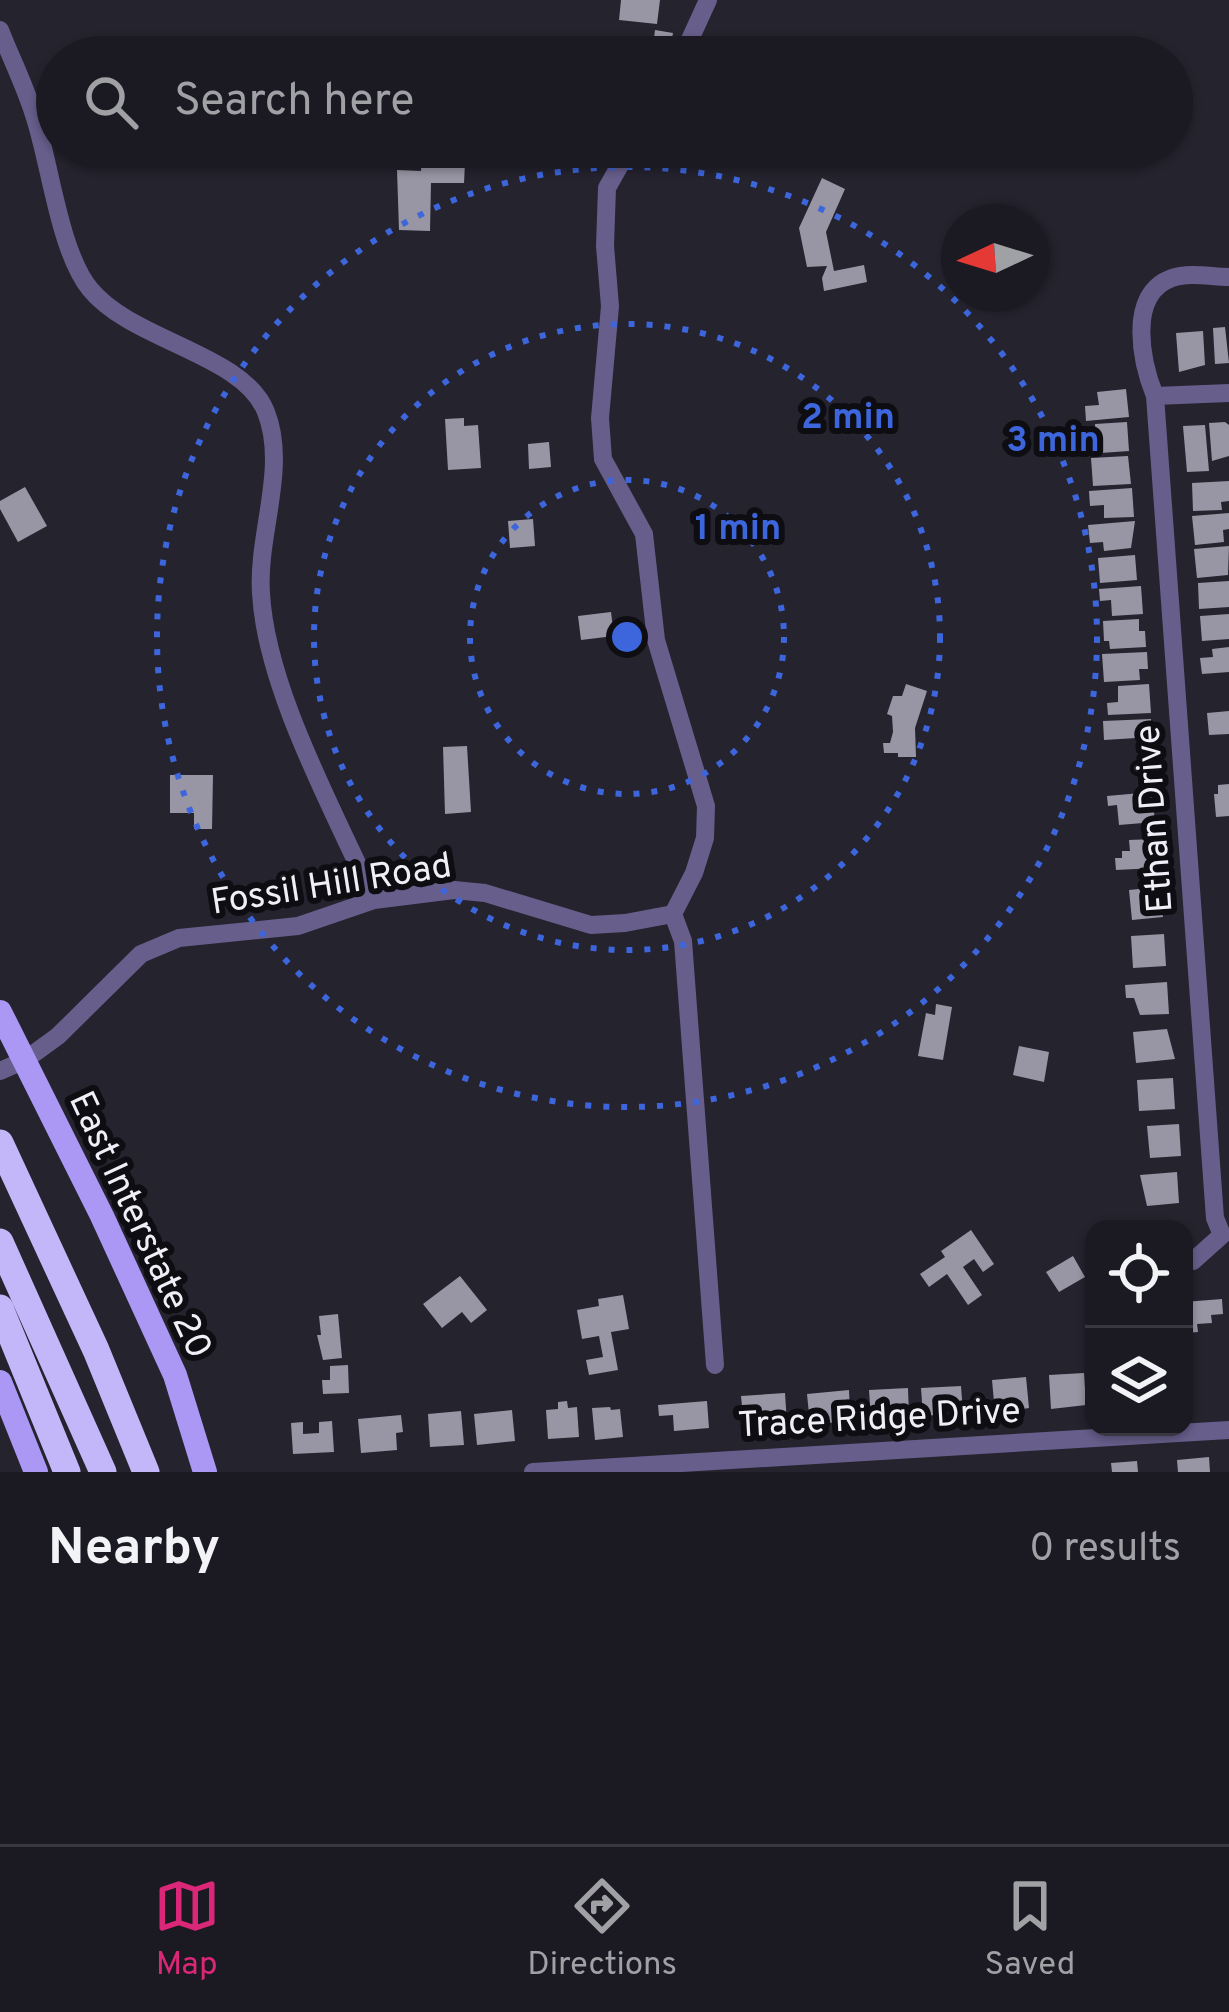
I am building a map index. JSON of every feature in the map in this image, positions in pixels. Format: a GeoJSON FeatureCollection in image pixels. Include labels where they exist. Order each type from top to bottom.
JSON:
{"type":"FeatureCollection","features":[{"type":"Feature","properties":{"kind":"highway"},"geometry":{"type":"LineString","coordinates":[[0,1143],[96,1350],[146,1472]]}},
{"type":"Feature","properties":{"kind":"highway"},"geometry":{"type":"LineString","coordinates":[[0,1242],[103,1472]]}},
{"type":"Feature","properties":{"kind":"highway"},"geometry":{"type":"LineString","coordinates":[[0,1308],[67,1472]]}},
{"type":"Feature","properties":{"kind":"main road","name":"East Interstate 20"},"geometry":{"type":"LineString","coordinates":[[0,1012],[175,1375],[205,1472]]}},
{"type":"Feature","properties":{"kind":"main road"},"geometry":{"type":"LineString","coordinates":[[0,1382],[36,1472]]}},
{"type":"Feature","properties":{"kind":"street"},"geometry":{"type":"LineString","coordinates":[[692,36],[708,0]]}},
{"type":"Feature","properties":{"kind":"street"},"geometry":{"type":"LineString","coordinates":[[0,30],[36,123]]}},
{"type":"Feature","properties":{"kind":"street"},"geometry":{"type":"LineString","coordinates":[[47,168],[63,230],[88,288],[131,323],[237,374],[266,410],[274,462],[262,539],[261,594],[268,642],[292,713],[374,900]]}},
{"type":"Feature","properties":{"kind":"street"},"geometry":{"type":"LineString","coordinates":[[619,168],[608,188],[605,246],[610,306],[600,418],[603,458],[644,534],[656,640],[706,806],[705,838],[673,914],[683,941],[715,1365]]}},
{"type":"Feature","properties":{"kind":"street","name":"Ethan Drive"},"geometry":{"type":"LineString","coordinates":[[1225,1238],[1215,1218],[1155,396],[1142,364],[1139,337],[1158,285],[1173,277],[1229,277]]}},
{"type":"Feature","properties":{"kind":"street"},"geometry":{"type":"LineString","coordinates":[[1155,396],[1229,392]]}},
{"type":"Feature","properties":{"kind":"street","name":"Fossil Hill Road"},"geometry":{"type":"LineString","coordinates":[[0,1071],[25,1060],[86,1010],[141,954],[179,938],[298,926],[330,919],[374,900],[454,890],[485,893],[591,925],[673,914]]}},
{"type":"Feature","properties":{"kind":"street"},"geometry":{"type":"LineString","coordinates":[[1193,1260],[1225,1238]]}},
{"type":"Feature","properties":{"kind":"street","name":"Trace Ridge Drive"},"geometry":{"type":"LineString","coordinates":[[533,1472],[723,1465],[1229,1430]]}},
{"type":"Feature","properties":{"kind":"building"},"geometry":{"type":"Polygon","coordinates":[[[621,0],[660,0],[657,24],[619,20],[621,0]]]}},
{"type":"Feature","properties":{"kind":"building"},"geometry":{"type":"Polygon","coordinates":[[[465,168],[464,183],[431,183],[430,231],[399,230],[397,170],[465,168]]]}},
{"type":"Feature","properties":{"kind":"building"},"geometry":{"type":"Polygon","coordinates":[[[822,178],[845,189],[826,232],[834,271],[864,265],[867,282],[824,291],[827,266],[807,267],[799,228],[822,178]]]}},
{"type":"Feature","properties":{"kind":"building"},"geometry":{"type":"Polygon","coordinates":[[[1225,327],[1229,363],[1215,364],[1213,328],[1225,327]]]}},
{"type":"Feature","properties":{"kind":"building"},"geometry":{"type":"Polygon","coordinates":[[[1203,331],[1205,365],[1179,372],[1176,333],[1203,331]]]}},
{"type":"Feature","properties":{"kind":"building"},"geometry":{"type":"Polygon","coordinates":[[[1126,389],[1129,417],[1086,421],[1085,406],[1099,405],[1097,392],[1126,389]]]}},
{"type":"Feature","properties":{"kind":"building"},"geometry":{"type":"Polygon","coordinates":[[[464,418],[464,426],[478,425],[481,468],[448,470],[445,419],[464,418]]]}},
{"type":"Feature","properties":{"kind":"building"},"geometry":{"type":"Polygon","coordinates":[[[1127,422],[1129,451],[1086,454],[1085,441],[1096,441],[1095,424],[1127,422]]]}},
{"type":"Feature","properties":{"kind":"building"},"geometry":{"type":"Polygon","coordinates":[[[1209,423],[1229,425],[1229,456],[1212,461],[1209,423]]]}},
{"type":"Feature","properties":{"kind":"building"},"geometry":{"type":"Polygon","coordinates":[[[1205,425],[1209,471],[1187,472],[1183,426],[1205,425]]]}},
{"type":"Feature","properties":{"kind":"building"},"geometry":{"type":"Polygon","coordinates":[[[549,442],[551,467],[529,469],[528,444],[549,442]]]}},
{"type":"Feature","properties":{"kind":"building"},"geometry":{"type":"Polygon","coordinates":[[[1128,456],[1131,484],[1093,486],[1091,458],[1128,456]]]}},
{"type":"Feature","properties":{"kind":"building"},"geometry":{"type":"Polygon","coordinates":[[[1229,481],[1229,501],[1221,502],[1222,510],[1193,511],[1192,483],[1229,481]]]}},
{"type":"Feature","properties":{"kind":"building"},"geometry":{"type":"Polygon","coordinates":[[[25,487],[47,526],[18,542],[0,501],[25,487]]]}},
{"type":"Feature","properties":{"kind":"building"},"geometry":{"type":"Polygon","coordinates":[[[1132,488],[1134,517],[1104,518],[1104,505],[1090,506],[1089,491],[1132,488]]]}},
{"type":"Feature","properties":{"kind":"building"},"geometry":{"type":"Polygon","coordinates":[[[1229,513],[1224,542],[1195,545],[1192,516],[1229,513]]]}},
{"type":"Feature","properties":{"kind":"building"},"geometry":{"type":"Polygon","coordinates":[[[533,519],[535,546],[510,548],[508,521],[533,519]]]}},
{"type":"Feature","properties":{"kind":"building"},"geometry":{"type":"Polygon","coordinates":[[[1135,521],[1131,548],[1104,551],[1103,542],[1090,543],[1088,525],[1135,521]]]}},
{"type":"Feature","properties":{"kind":"building"},"geometry":{"type":"Polygon","coordinates":[[[1229,546],[1228,575],[1197,578],[1194,549],[1229,546]]]}},
{"type":"Feature","properties":{"kind":"building"},"geometry":{"type":"Polygon","coordinates":[[[1135,555],[1137,580],[1100,583],[1098,558],[1135,555]]]}},
{"type":"Feature","properties":{"kind":"building"},"geometry":{"type":"Polygon","coordinates":[[[1229,581],[1229,607],[1199,609],[1198,583],[1229,581]]]}},
{"type":"Feature","properties":{"kind":"building"},"geometry":{"type":"Polygon","coordinates":[[[1141,586],[1143,614],[1112,616],[1111,600],[1100,601],[1099,589],[1141,586]]]}},
{"type":"Feature","properties":{"kind":"building"},"geometry":{"type":"Polygon","coordinates":[[[611,612],[614,636],[581,640],[578,616],[611,612]]]}},
{"type":"Feature","properties":{"kind":"building"},"geometry":{"type":"Polygon","coordinates":[[[1229,614],[1229,639],[1202,641],[1200,616],[1229,614]]]}},
{"type":"Feature","properties":{"kind":"building"},"geometry":{"type":"Polygon","coordinates":[[[1139,619],[1146,647],[1110,649],[1109,641],[1104,641],[1103,621],[1139,619]]]}},
{"type":"Feature","properties":{"kind":"building"},"geometry":{"type":"Polygon","coordinates":[[[1229,647],[1229,672],[1202,674],[1200,658],[1213,657],[1212,649],[1229,647]]]}},
{"type":"Feature","properties":{"kind":"building"},"geometry":{"type":"Polygon","coordinates":[[[1147,652],[1148,669],[1139,669],[1140,680],[1104,682],[1102,654],[1147,652]]]}},
{"type":"Feature","properties":{"kind":"building"},"geometry":{"type":"Polygon","coordinates":[[[906,684],[927,691],[915,728],[916,757],[884,753],[883,743],[890,743],[893,732],[892,716],[887,714],[893,696],[902,696],[906,684]]]}},
{"type":"Feature","properties":{"kind":"building"},"geometry":{"type":"Polygon","coordinates":[[[1149,684],[1151,713],[1108,715],[1107,703],[1118,702],[1118,686],[1149,684]]]}},
{"type":"Feature","properties":{"kind":"building"},"geometry":{"type":"Polygon","coordinates":[[[1229,711],[1229,734],[1209,735],[1207,713],[1229,711]]]}},
{"type":"Feature","properties":{"kind":"building"},"geometry":{"type":"Polygon","coordinates":[[[1151,719],[1152,737],[1104,740],[1103,721],[1151,719]]]}},
{"type":"Feature","properties":{"kind":"building"},"geometry":{"type":"Polygon","coordinates":[[[467,746],[471,812],[445,814],[443,747],[467,746]]]}},
{"type":"Feature","properties":{"kind":"building"},"geometry":{"type":"Polygon","coordinates":[[[170,775],[213,775],[212,829],[194,829],[194,813],[170,813],[170,775]]]}},
{"type":"Feature","properties":{"kind":"building"},"geometry":{"type":"Polygon","coordinates":[[[1229,784],[1229,816],[1216,817],[1214,794],[1218,794],[1218,785],[1229,784]]]}},
{"type":"Feature","properties":{"kind":"building"},"geometry":{"type":"Polygon","coordinates":[[[1152,792],[1155,822],[1119,825],[1117,805],[1108,806],[1107,796],[1152,792]]]}},
{"type":"Feature","properties":{"kind":"building"},"geometry":{"type":"Polygon","coordinates":[[[1155,839],[1156,868],[1116,870],[1115,858],[1130,851],[1129,840],[1155,839]]]}},
{"type":"Feature","properties":{"kind":"building"},"geometry":{"type":"Polygon","coordinates":[[[1159,887],[1163,917],[1132,920],[1129,890],[1159,887]]]}},
{"type":"Feature","properties":{"kind":"building"},"geometry":{"type":"Polygon","coordinates":[[[1164,934],[1166,966],[1133,968],[1131,936],[1164,934]]]}},
{"type":"Feature","properties":{"kind":"building"},"geometry":{"type":"Polygon","coordinates":[[[1167,982],[1169,1014],[1140,1015],[1134,998],[1126,998],[1125,985],[1167,982]]]}},
{"type":"Feature","properties":{"kind":"building"},"geometry":{"type":"Polygon","coordinates":[[[936,1004],[952,1007],[943,1060],[918,1056],[926,1013],[935,1015],[936,1004]]]}},
{"type":"Feature","properties":{"kind":"building"},"geometry":{"type":"Polygon","coordinates":[[[1167,1029],[1175,1059],[1136,1063],[1133,1032],[1167,1029]]]}},
{"type":"Feature","properties":{"kind":"building"},"geometry":{"type":"Polygon","coordinates":[[[1019,1046],[1049,1052],[1044,1082],[1013,1075],[1019,1046]]]}},
{"type":"Feature","properties":{"kind":"building"},"geometry":{"type":"Polygon","coordinates":[[[1173,1078],[1175,1109],[1139,1111],[1137,1080],[1173,1078]]]}},
{"type":"Feature","properties":{"kind":"building"},"geometry":{"type":"Polygon","coordinates":[[[1179,1124],[1181,1156],[1150,1158],[1147,1126],[1179,1124]]]}},
{"type":"Feature","properties":{"kind":"building"},"geometry":{"type":"Polygon","coordinates":[[[1177,1172],[1179,1203],[1147,1206],[1140,1175],[1177,1172]]]}},
{"type":"Feature","properties":{"kind":"building"},"geometry":{"type":"Polygon","coordinates":[[[971,1230],[994,1264],[983,1272],[974,1259],[963,1267],[982,1295],[968,1305],[947,1274],[929,1287],[920,1274],[945,1257],[941,1251],[971,1230]]]}},
{"type":"Feature","properties":{"kind":"building"},"geometry":{"type":"Polygon","coordinates":[[[1073,1256],[1085,1277],[1059,1292],[1046,1272],[1073,1256]]]}},
{"type":"Feature","properties":{"kind":"building"},"geometry":{"type":"Polygon","coordinates":[[[460,1276],[487,1310],[471,1323],[462,1312],[442,1328],[423,1304],[460,1276]]]}},
{"type":"Feature","properties":{"kind":"building"},"geometry":{"type":"Polygon","coordinates":[[[623,1295],[629,1329],[611,1332],[618,1370],[589,1375],[586,1360],[603,1357],[599,1336],[582,1339],[577,1310],[599,1306],[598,1299],[623,1295]]]}},
{"type":"Feature","properties":{"kind":"building"},"geometry":{"type":"Polygon","coordinates":[[[1222,1299],[1223,1314],[1211,1315],[1212,1323],[1197,1324],[1198,1332],[1193,1332],[1193,1301],[1222,1299]]]}},
{"type":"Feature","properties":{"kind":"building"},"geometry":{"type":"Polygon","coordinates":[[[338,1314],[342,1358],[323,1360],[317,1335],[321,1335],[319,1316],[338,1314]]]}},
{"type":"Feature","properties":{"kind":"building"},"geometry":{"type":"Polygon","coordinates":[[[348,1365],[349,1393],[323,1394],[322,1380],[330,1380],[330,1366],[348,1365]]]}},
{"type":"Feature","properties":{"kind":"building"},"geometry":{"type":"Polygon","coordinates":[[[1084,1373],[1085,1405],[1051,1409],[1049,1375],[1084,1373]]]}},
{"type":"Feature","properties":{"kind":"building"},"geometry":{"type":"Polygon","coordinates":[[[1026,1377],[1029,1408],[995,1413],[992,1380],[1026,1377]]]}},
{"type":"Feature","properties":{"kind":"building"},"geometry":{"type":"Polygon","coordinates":[[[961,1386],[963,1413],[923,1416],[921,1388],[961,1386]]]}},
{"type":"Feature","properties":{"kind":"building"},"geometry":{"type":"Polygon","coordinates":[[[908,1388],[909,1417],[871,1419],[869,1390],[908,1388]]]}},
{"type":"Feature","properties":{"kind":"building"},"geometry":{"type":"Polygon","coordinates":[[[849,1390],[850,1414],[845,1414],[845,1422],[810,1424],[807,1394],[849,1390]]]}},
{"type":"Feature","properties":{"kind":"building"},"geometry":{"type":"Polygon","coordinates":[[[785,1393],[787,1424],[744,1427],[741,1396],[785,1393]]]}},
{"type":"Feature","properties":{"kind":"building"},"geometry":{"type":"Polygon","coordinates":[[[567,1401],[568,1408],[577,1407],[579,1437],[548,1439],[546,1410],[558,1409],[558,1402],[567,1401]]]}},
{"type":"Feature","properties":{"kind":"building"},"geometry":{"type":"Polygon","coordinates":[[[707,1401],[709,1428],[674,1431],[673,1415],[659,1416],[658,1405],[707,1401]]]}},
{"type":"Feature","properties":{"kind":"building"},"geometry":{"type":"Polygon","coordinates":[[[592,1408],[620,1409],[623,1437],[595,1440],[592,1408]]]}},
{"type":"Feature","properties":{"kind":"building"},"geometry":{"type":"Polygon","coordinates":[[[512,1410],[515,1441],[477,1445],[474,1414],[512,1410]]]}},
{"type":"Feature","properties":{"kind":"building"},"geometry":{"type":"Polygon","coordinates":[[[461,1411],[464,1445],[430,1447],[428,1414],[461,1411]]]}},
{"type":"Feature","properties":{"kind":"building"},"geometry":{"type":"Polygon","coordinates":[[[401,1415],[403,1432],[396,1433],[397,1450],[361,1453],[358,1419],[401,1415]]]}},
{"type":"Feature","properties":{"kind":"building"},"geometry":{"type":"Polygon","coordinates":[[[332,1421],[334,1452],[293,1454],[291,1423],[303,1422],[303,1434],[319,1433],[319,1422],[332,1421]]]}},
{"type":"Feature","properties":{"kind":"building"},"geometry":{"type":"Polygon","coordinates":[[[1209,1457],[1210,1472],[1178,1472],[1177,1460],[1209,1457]]]}},
{"type":"Feature","properties":{"kind":"building"},"geometry":{"type":"Polygon","coordinates":[[[1137,1461],[1138,1472],[1112,1472],[1111,1463],[1137,1461]]]}}]}
